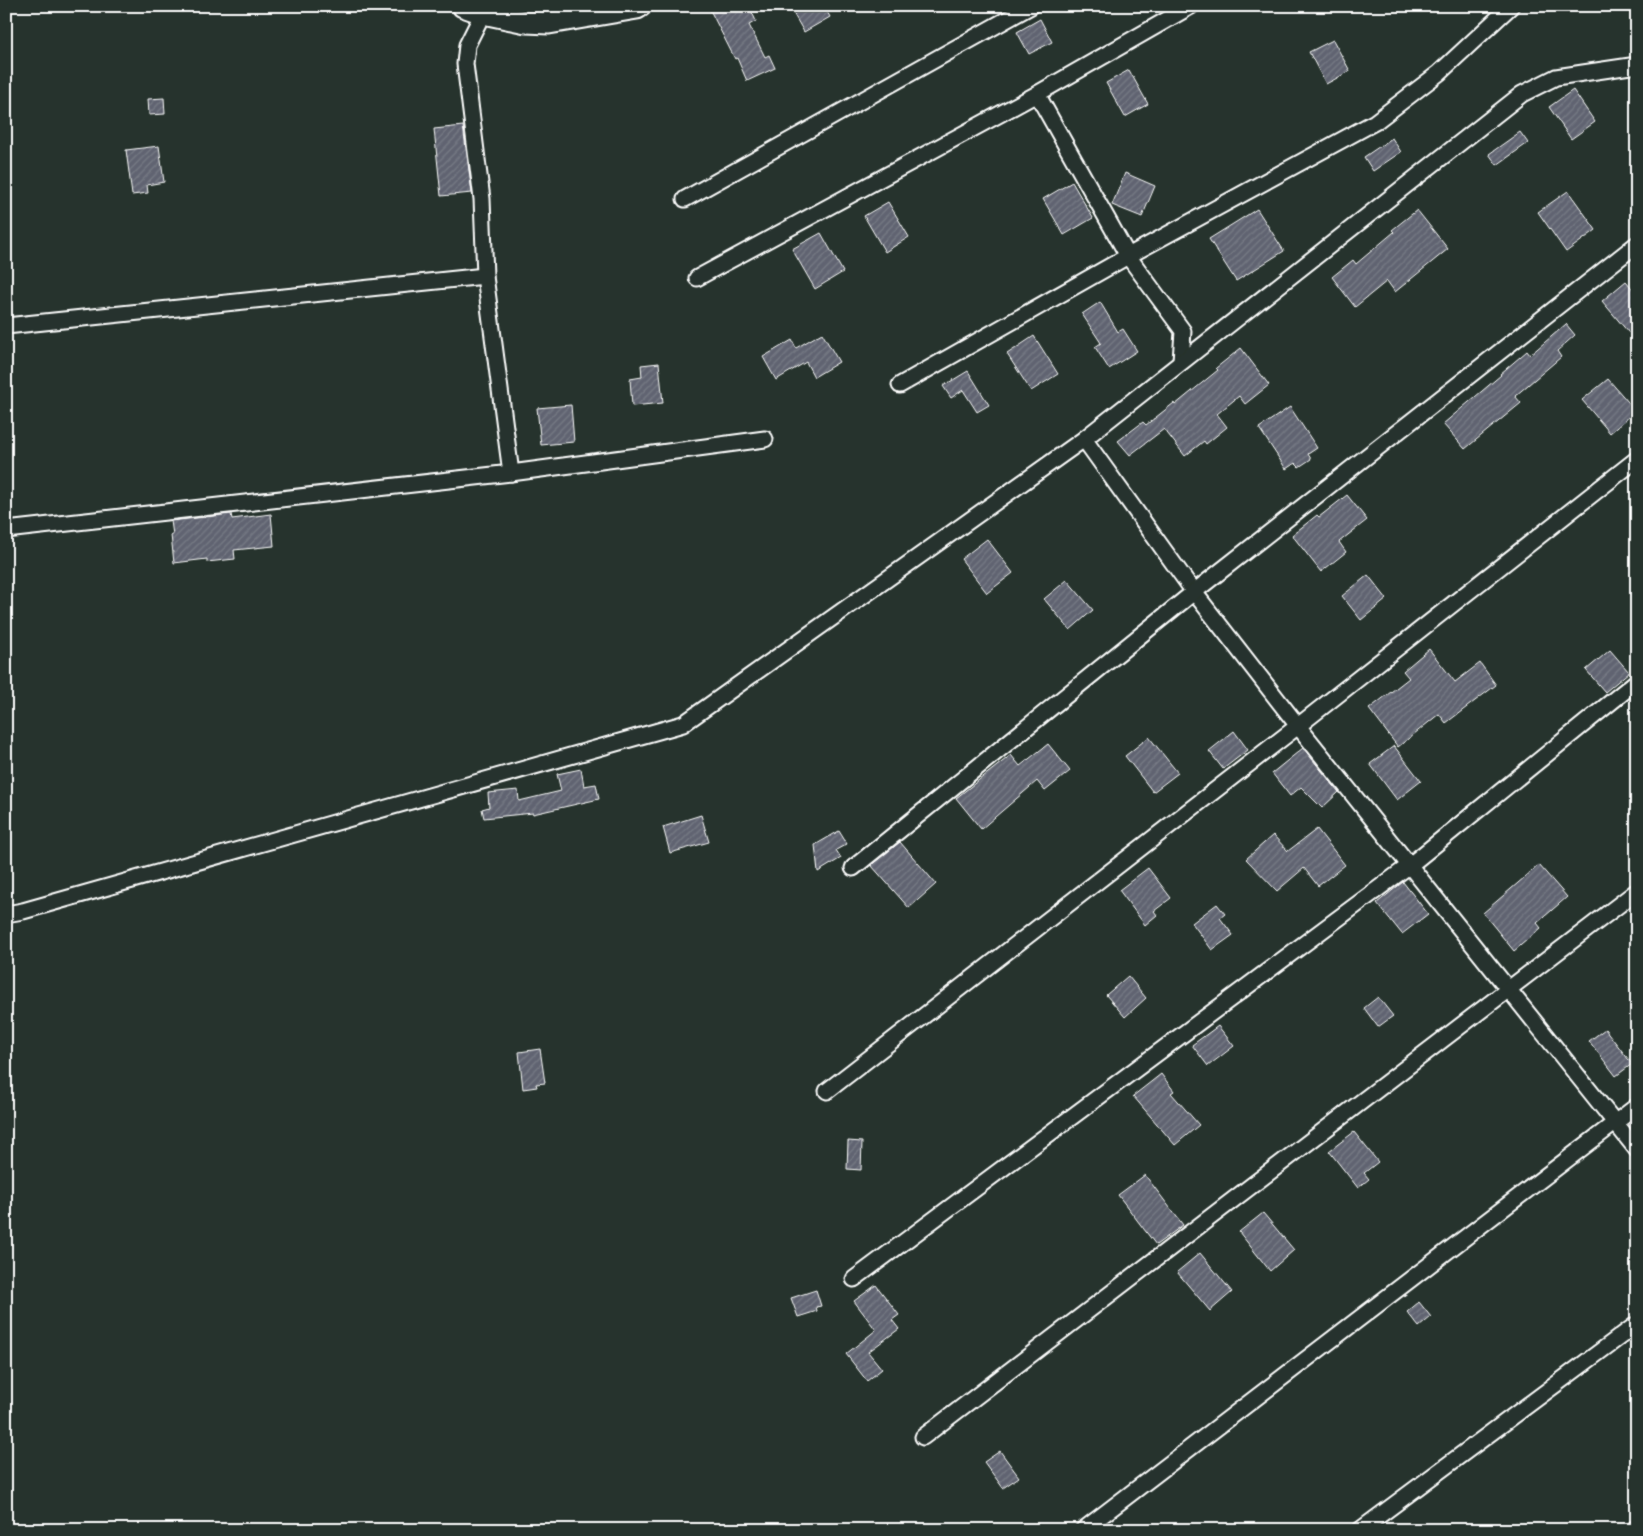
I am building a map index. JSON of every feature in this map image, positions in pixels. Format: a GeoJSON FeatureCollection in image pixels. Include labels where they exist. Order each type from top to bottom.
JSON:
{"type":"FeatureCollection","features":[{"type":"Feature","properties":{"kind":"street"},"geometry":{"type":"LineString","coordinates":[[463,6],[484,13],[526,22],[549,23],[638,7]]}},
{"type":"Feature","properties":{"kind":"street"},"geometry":{"type":"LineString","coordinates":[[685,199],[1031,6]]}},
{"type":"Feature","properties":{"kind":"street"},"geometry":{"type":"LineString","coordinates":[[697,278],[1037,94],[1191,6]]}},
{"type":"Feature","properties":{"kind":"street"},"geometry":{"type":"LineString","coordinates":[[900,385],[1128,256],[1376,122],[1439,72],[1511,6]]}},
{"type":"Feature","properties":{"kind":"street"},"geometry":{"type":"LineString","coordinates":[[484,13],[467,45],[465,64],[482,199],[484,276],[511,473]]}},
{"type":"Feature","properties":{"kind":"street"},"geometry":{"type":"LineString","coordinates":[[6,914],[683,724],[1084,439],[1522,94],[1556,77],[1637,65]]}},
{"type":"Feature","properties":{"kind":"street"},"geometry":{"type":"LineString","coordinates":[[1037,94],[1128,256],[1183,331],[1182,361]]}},
{"type":"Feature","properties":{"kind":"street"},"geometry":{"type":"LineString","coordinates":[[853,868],[1194,592],[1637,244]]}},
{"type":"Feature","properties":{"kind":"street"},"geometry":{"type":"LineString","coordinates":[[6,326],[484,276]]}},
{"type":"Feature","properties":{"kind":"street"},"geometry":{"type":"LineString","coordinates":[[6,530],[511,473],[765,439]]}},
{"type":"Feature","properties":{"kind":"street"},"geometry":{"type":"LineString","coordinates":[[1084,439],[1194,592],[1298,726],[1637,1150]]}},
{"type":"Feature","properties":{"kind":"street"},"geometry":{"type":"LineString","coordinates":[[827,1091],[1298,726],[1637,459]]}},
{"type":"Feature","properties":{"kind":"street"},"geometry":{"type":"LineString","coordinates":[[854,1279],[1410,865],[1637,681]]}},
{"type":"Feature","properties":{"kind":"street"},"geometry":{"type":"LineString","coordinates":[[923,1437],[1637,891]]}},
{"type":"Feature","properties":{"kind":"street"},"geometry":{"type":"LineString","coordinates":[[1083,1530],[1637,1106]]}},
{"type":"Feature","properties":{"kind":"street"},"geometry":{"type":"LineString","coordinates":[[1360,1530],[1637,1324]]}},
{"type":"Feature","properties":{"kind":"street"},"geometry":{"type":"LineString","coordinates":[[1634,1530],[1637,1527]]}},
{"type":"Feature","properties":{"kind":"building"},"geometry":{"type":"Polygon","coordinates":[[[708,6],[749,6],[756,21],[749,25],[765,57],[769,55],[775,68],[747,81],[737,58],[735,59],[708,6]]]}},
{"type":"Feature","properties":{"kind":"building"},"geometry":{"type":"Polygon","coordinates":[[[789,6],[824,6],[830,17],[804,32],[789,6]]]}},
{"type":"Feature","properties":{"kind":"building"},"geometry":{"type":"Polygon","coordinates":[[[1040,19],[1052,42],[1029,54],[1017,32],[1040,19]]]}},
{"type":"Feature","properties":{"kind":"building"},"geometry":{"type":"Polygon","coordinates":[[[1333,40],[1350,71],[1326,84],[1309,52],[1333,40]]]}},
{"type":"Feature","properties":{"kind":"building"},"geometry":{"type":"Polygon","coordinates":[[[1129,70],[1148,104],[1125,117],[1106,83],[1129,70]]]}},
{"type":"Feature","properties":{"kind":"building"},"geometry":{"type":"Polygon","coordinates":[[[1573,90],[1595,122],[1571,139],[1549,107],[1573,90]]]}},
{"type":"Feature","properties":{"kind":"building"},"geometry":{"type":"Polygon","coordinates":[[[164,98],[165,114],[149,115],[148,99],[164,98]]]}},
{"type":"Feature","properties":{"kind":"building"},"geometry":{"type":"Polygon","coordinates":[[[463,126],[472,193],[441,196],[434,129],[463,126]]]}},
{"type":"Feature","properties":{"kind":"building"},"geometry":{"type":"Polygon","coordinates":[[[1520,132],[1528,143],[1497,165],[1489,154],[1520,132]]]}},
{"type":"Feature","properties":{"kind":"building"},"geometry":{"type":"Polygon","coordinates":[[[1392,138],[1401,152],[1373,171],[1364,157],[1392,138]]]}},
{"type":"Feature","properties":{"kind":"building"},"geometry":{"type":"Polygon","coordinates":[[[159,146],[164,182],[147,185],[148,193],[132,195],[126,150],[159,146]]]}},
{"type":"Feature","properties":{"kind":"building"},"geometry":{"type":"Polygon","coordinates":[[[1125,173],[1155,186],[1142,217],[1112,205],[1125,173]]]}},
{"type":"Feature","properties":{"kind":"building"},"geometry":{"type":"Polygon","coordinates":[[[1072,182],[1093,218],[1064,235],[1043,199],[1072,182]]]}},
{"type":"Feature","properties":{"kind":"building"},"geometry":{"type":"Polygon","coordinates":[[[1568,191],[1596,230],[1566,252],[1538,212],[1568,191]]]}},
{"type":"Feature","properties":{"kind":"building"},"geometry":{"type":"Polygon","coordinates":[[[888,202],[909,237],[885,252],[864,216],[888,202]]]}},
{"type":"Feature","properties":{"kind":"building"},"geometry":{"type":"Polygon","coordinates":[[[1257,209],[1284,251],[1236,281],[1209,239],[1257,209]]]}},
{"type":"Feature","properties":{"kind":"building"},"geometry":{"type":"Polygon","coordinates":[[[1417,210],[1448,249],[1395,292],[1387,281],[1355,307],[1332,277],[1353,260],[1356,264],[1394,232],[1392,230],[1417,210]]]}},
{"type":"Feature","properties":{"kind":"building"},"geometry":{"type":"Polygon","coordinates":[[[821,233],[843,272],[815,289],[792,249],[821,233]]]}},
{"type":"Feature","properties":{"kind":"building"},"geometry":{"type":"Polygon","coordinates":[[[1626,281],[1637,294],[1637,327],[1629,333],[1602,301],[1626,281]]]}},
{"type":"Feature","properties":{"kind":"building"},"geometry":{"type":"Polygon","coordinates":[[[1100,302],[1118,332],[1123,329],[1137,351],[1109,369],[1095,347],[1101,343],[1082,314],[1100,302]]]}},
{"type":"Feature","properties":{"kind":"building"},"geometry":{"type":"Polygon","coordinates":[[[1566,324],[1575,335],[1557,351],[1561,357],[1515,396],[1521,403],[1465,449],[1443,424],[1527,351],[1530,355],[1566,324]]]}},
{"type":"Feature","properties":{"kind":"building"},"geometry":{"type":"Polygon","coordinates":[[[822,333],[839,362],[814,377],[806,362],[776,380],[763,357],[792,340],[796,348],[822,333]]]}},
{"type":"Feature","properties":{"kind":"building"},"geometry":{"type":"Polygon","coordinates":[[[1034,336],[1058,374],[1031,391],[1007,354],[1034,336]]]}},
{"type":"Feature","properties":{"kind":"building"},"geometry":{"type":"Polygon","coordinates":[[[1241,348],[1269,385],[1245,404],[1239,396],[1217,414],[1227,427],[1206,444],[1204,441],[1185,456],[1164,429],[1130,455],[1118,441],[1143,422],[1146,425],[1174,403],[1175,405],[1218,370],[1216,368],[1241,348]]]}},
{"type":"Feature","properties":{"kind":"building"},"geometry":{"type":"Polygon","coordinates":[[[659,363],[663,403],[632,406],[630,379],[642,377],[641,365],[659,363]]]}},
{"type":"Feature","properties":{"kind":"building"},"geometry":{"type":"Polygon","coordinates":[[[968,371],[989,405],[977,412],[963,390],[951,398],[943,386],[968,371]]]}},
{"type":"Feature","properties":{"kind":"building"},"geometry":{"type":"Polygon","coordinates":[[[1608,379],[1636,411],[1610,433],[1582,400],[1608,379]]]}},
{"type":"Feature","properties":{"kind":"building"},"geometry":{"type":"Polygon","coordinates":[[[571,405],[574,442],[541,445],[537,408],[571,405]]]}},
{"type":"Feature","properties":{"kind":"building"},"geometry":{"type":"Polygon","coordinates":[[[1290,407],[1317,448],[1308,454],[1311,459],[1299,467],[1295,463],[1286,469],[1259,428],[1290,407]]]}},
{"type":"Feature","properties":{"kind":"building"},"geometry":{"type":"Polygon","coordinates":[[[1347,495],[1367,520],[1339,542],[1346,552],[1321,572],[1292,535],[1347,495]]]}},
{"type":"Feature","properties":{"kind":"building"},"geometry":{"type":"Polygon","coordinates":[[[231,514],[232,519],[271,514],[274,546],[234,550],[235,559],[207,562],[207,559],[174,563],[171,521],[231,514]]]}},
{"type":"Feature","properties":{"kind":"building"},"geometry":{"type":"Polygon","coordinates":[[[987,539],[1013,573],[987,593],[961,559],[987,539]]]}},
{"type":"Feature","properties":{"kind":"building"},"geometry":{"type":"Polygon","coordinates":[[[1368,575],[1387,599],[1361,620],[1342,596],[1368,575]]]}},
{"type":"Feature","properties":{"kind":"building"},"geometry":{"type":"Polygon","coordinates":[[[1067,580],[1093,610],[1070,630],[1044,599],[1067,580]]]}},
{"type":"Feature","properties":{"kind":"building"},"geometry":{"type":"Polygon","coordinates":[[[1429,649],[1455,682],[1480,663],[1496,685],[1446,723],[1439,714],[1398,747],[1369,709],[1409,678],[1403,671],[1429,649]]]}},
{"type":"Feature","properties":{"kind":"building"},"geometry":{"type":"Polygon","coordinates":[[[1610,650],[1629,672],[1605,692],[1586,670],[1610,650]]]}},
{"type":"Feature","properties":{"kind":"building"},"geometry":{"type":"Polygon","coordinates":[[[1234,731],[1248,750],[1223,769],[1209,751],[1234,731]]]}},
{"type":"Feature","properties":{"kind":"building"},"geometry":{"type":"Polygon","coordinates":[[[1149,737],[1178,773],[1153,792],[1125,756],[1149,737]]]}},
{"type":"Feature","properties":{"kind":"building"},"geometry":{"type":"Polygon","coordinates":[[[1048,744],[1070,771],[1045,791],[1037,781],[981,829],[956,798],[1011,755],[1020,766],[1048,744]]]}},
{"type":"Feature","properties":{"kind":"building"},"geometry":{"type":"Polygon","coordinates":[[[1394,746],[1421,781],[1397,800],[1370,764],[1394,746]]]}},
{"type":"Feature","properties":{"kind":"building"},"geometry":{"type":"Polygon","coordinates":[[[1303,748],[1339,792],[1322,808],[1301,787],[1290,796],[1272,773],[1303,748]]]}},
{"type":"Feature","properties":{"kind":"building"},"geometry":{"type":"Polygon","coordinates":[[[581,769],[584,786],[596,784],[599,799],[533,814],[484,818],[482,809],[489,807],[488,793],[518,790],[519,801],[561,791],[557,774],[581,769]]]}},
{"type":"Feature","properties":{"kind":"building"},"geometry":{"type":"Polygon","coordinates":[[[701,815],[709,842],[670,853],[663,827],[701,815]]]}},
{"type":"Feature","properties":{"kind":"building"},"geometry":{"type":"Polygon","coordinates":[[[1317,829],[1345,865],[1318,886],[1304,868],[1277,891],[1246,859],[1273,835],[1288,851],[1317,829]]]}},
{"type":"Feature","properties":{"kind":"building"},"geometry":{"type":"Polygon","coordinates":[[[839,831],[847,844],[836,850],[841,858],[818,872],[815,845],[839,831]]]}},
{"type":"Feature","properties":{"kind":"building"},"geometry":{"type":"Polygon","coordinates":[[[900,842],[936,884],[909,908],[871,865],[900,842]]]}},
{"type":"Feature","properties":{"kind":"building"},"geometry":{"type":"Polygon","coordinates":[[[1539,865],[1567,897],[1537,923],[1541,928],[1514,951],[1483,913],[1539,865]]]}},
{"type":"Feature","properties":{"kind":"building"},"geometry":{"type":"Polygon","coordinates":[[[1148,868],[1171,898],[1154,911],[1157,915],[1145,925],[1119,890],[1148,868]]]}},
{"type":"Feature","properties":{"kind":"building"},"geometry":{"type":"Polygon","coordinates":[[[1403,882],[1428,914],[1402,934],[1377,903],[1403,882]]]}},
{"type":"Feature","properties":{"kind":"building"},"geometry":{"type":"Polygon","coordinates":[[[1217,904],[1225,914],[1220,918],[1233,935],[1212,950],[1192,923],[1217,904]]]}},
{"type":"Feature","properties":{"kind":"building"},"geometry":{"type":"Polygon","coordinates":[[[1128,976],[1146,998],[1125,1017],[1106,995],[1128,976]]]}},
{"type":"Feature","properties":{"kind":"building"},"geometry":{"type":"Polygon","coordinates":[[[1378,997],[1393,1016],[1378,1027],[1364,1008],[1378,997]]]}},
{"type":"Feature","properties":{"kind":"building"},"geometry":{"type":"Polygon","coordinates":[[[1218,1026],[1234,1046],[1208,1066],[1192,1045],[1218,1026]]]}},
{"type":"Feature","properties":{"kind":"building"},"geometry":{"type":"Polygon","coordinates":[[[1605,1029],[1632,1064],[1616,1076],[1589,1041],[1605,1029]]]}},
{"type":"Feature","properties":{"kind":"building"},"geometry":{"type":"Polygon","coordinates":[[[540,1049],[545,1083],[536,1084],[537,1087],[523,1089],[519,1052],[540,1049]]]}},
{"type":"Feature","properties":{"kind":"building"},"geometry":{"type":"Polygon","coordinates":[[[1161,1074],[1174,1091],[1171,1093],[1199,1125],[1175,1145],[1133,1096],[1161,1074]]]}},
{"type":"Feature","properties":{"kind":"building"},"geometry":{"type":"Polygon","coordinates":[[[1354,1132],[1378,1162],[1364,1173],[1369,1179],[1358,1188],[1329,1151],[1354,1132]]]}},
{"type":"Feature","properties":{"kind":"building"},"geometry":{"type":"Polygon","coordinates":[[[848,1141],[862,1142],[861,1170],[847,1169],[848,1141]]]}},
{"type":"Feature","properties":{"kind":"building"},"geometry":{"type":"Polygon","coordinates":[[[1145,1175],[1183,1225],[1156,1245],[1118,1195],[1145,1175]]]}},
{"type":"Feature","properties":{"kind":"building"},"geometry":{"type":"Polygon","coordinates":[[[1263,1213],[1294,1250],[1270,1271],[1239,1232],[1263,1213]]]}},
{"type":"Feature","properties":{"kind":"building"},"geometry":{"type":"Polygon","coordinates":[[[1200,1253],[1232,1292],[1210,1311],[1177,1272],[1200,1253]]]}},
{"type":"Feature","properties":{"kind":"building"},"geometry":{"type":"Polygon","coordinates":[[[876,1285],[899,1315],[892,1320],[899,1329],[868,1352],[882,1369],[867,1381],[846,1354],[876,1330],[854,1301],[876,1285]]]}},
{"type":"Feature","properties":{"kind":"building"},"geometry":{"type":"Polygon","coordinates":[[[816,1290],[821,1306],[816,1307],[817,1311],[798,1317],[791,1298],[816,1290]]]}},
{"type":"Feature","properties":{"kind":"building"},"geometry":{"type":"Polygon","coordinates":[[[1419,1302],[1431,1317],[1419,1327],[1407,1312],[1419,1302]]]}},
{"type":"Feature","properties":{"kind":"building"},"geometry":{"type":"Polygon","coordinates":[[[1000,1451],[1019,1477],[1003,1488],[984,1462],[1000,1451]]]}}]}
